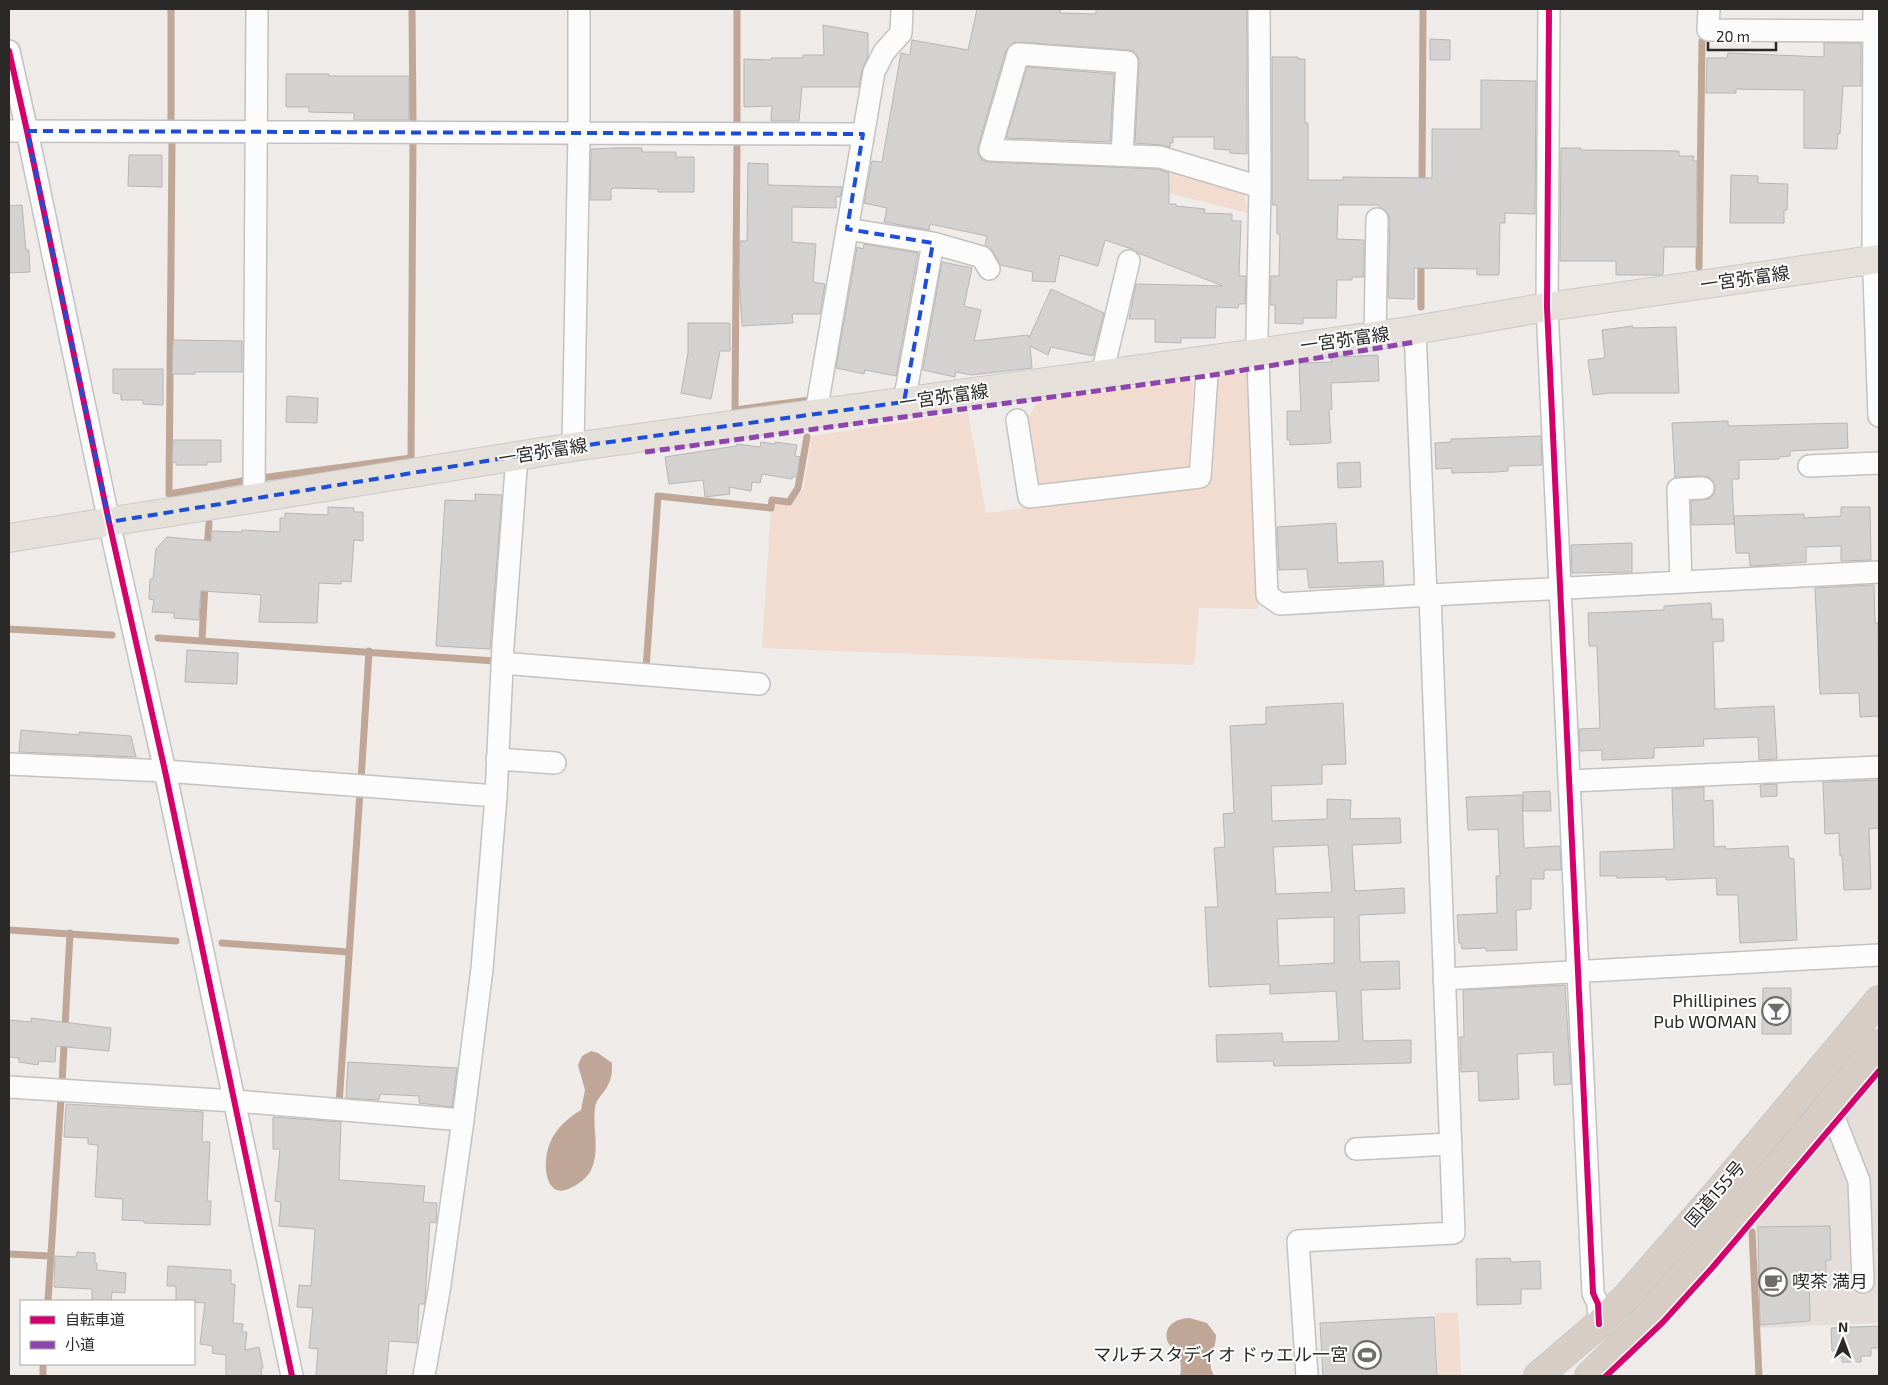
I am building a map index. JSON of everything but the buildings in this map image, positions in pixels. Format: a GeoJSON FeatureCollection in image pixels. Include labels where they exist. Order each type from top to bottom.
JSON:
{"type":"FeatureCollection","features":[{"type":"Feature","properties":{"kind":"highway","name":"国道155号"},"geometry":{"type":"LineString","coordinates":[[1538,1376],[1599,1324],[1629,1294],[1718,1192],[1879,1000]]}},
{"type":"Feature","properties":{"kind":"highway","name":"国道155号"},"geometry":{"type":"LineString","coordinates":[[1595,1374],[1643,1322],[1879,1044]]}},
{"type":"Feature","properties":{"kind":"main road","name":"一宮弥富線"},"geometry":{"type":"LineString","coordinates":[[9,538],[516,456],[1376,336],[1547,307],[1876,260]]}},
{"type":"Feature","properties":{"kind":"street"},"geometry":{"type":"LineString","coordinates":[[254,499],[257,9]]}},
{"type":"Feature","properties":{"kind":"street"},"geometry":{"type":"LineString","coordinates":[[573,448],[579,133],[579,9]]}},
{"type":"Feature","properties":{"kind":"street"},"geometry":{"type":"LineString","coordinates":[[814,415],[818,401],[874,72],[884,52],[901,32],[902,9]]}},
{"type":"Feature","properties":{"kind":"street"},"geometry":{"type":"LineString","coordinates":[[1259,9],[1260,187],[1257,353],[1267,595],[1280,604],[1879,572]]}},
{"type":"Feature","properties":{"kind":"street"},"geometry":{"type":"LineString","coordinates":[[1549,9],[1547,307],[1593,1293],[1598,1304],[1599,1324]]}},
{"type":"Feature","properties":{"kind":"street"},"geometry":{"type":"LineString","coordinates":[[1709,9],[1708,30],[1874,31]]}},
{"type":"Feature","properties":{"kind":"street"},"geometry":{"type":"LineString","coordinates":[[1874,9],[1879,416]]}},
{"type":"Feature","properties":{"kind":"street"},"geometry":{"type":"LineString","coordinates":[[9,51],[18,130],[165,771],[292,1376]]}},
{"type":"Feature","properties":{"kind":"street"},"geometry":{"type":"LineString","coordinates":[[1122,155],[1127,62],[1018,54],[990,150],[1160,157],[1260,187]]}},
{"type":"Feature","properties":{"kind":"street"},"geometry":{"type":"LineString","coordinates":[[18,130],[256,133],[863,134]]}},
{"type":"Feature","properties":{"kind":"street"},"geometry":{"type":"LineString","coordinates":[[1376,336],[1377,219]]}},
{"type":"Feature","properties":{"kind":"street"},"geometry":{"type":"LineString","coordinates":[[847,229],[933,243],[982,257],[989,269]]}},
{"type":"Feature","properties":{"kind":"street"},"geometry":{"type":"LineString","coordinates":[[904,402],[933,243]]}},
{"type":"Feature","properties":{"kind":"street"},"geometry":{"type":"LineString","coordinates":[[1102,374],[1129,261]]}},
{"type":"Feature","properties":{"kind":"street"},"geometry":{"type":"LineString","coordinates":[[1306,1376],[1298,1241],[1454,1232],[1428,595],[1415,330]]}},
{"type":"Feature","properties":{"kind":"street"},"geometry":{"type":"LineString","coordinates":[[1017,420],[1029,497],[1200,477],[1208,360]]}},
{"type":"Feature","properties":{"kind":"street"},"geometry":{"type":"LineString","coordinates":[[424,1376],[440,1291],[464,1120],[482,969],[496,796],[502,663],[516,456]]}},
{"type":"Feature","properties":{"kind":"street"},"geometry":{"type":"LineString","coordinates":[[1808,466],[1879,463]]}},
{"type":"Feature","properties":{"kind":"street"},"geometry":{"type":"LineString","coordinates":[[1681,582],[1678,489],[1703,488]]}},
{"type":"Feature","properties":{"kind":"street"},"geometry":{"type":"LineString","coordinates":[[502,663],[759,684]]}},
{"type":"Feature","properties":{"kind":"street"},"geometry":{"type":"LineString","coordinates":[[497,759],[555,762]]}},
{"type":"Feature","properties":{"kind":"street"},"geometry":{"type":"LineString","coordinates":[[9,764],[165,771],[496,796]]}},
{"type":"Feature","properties":{"kind":"street"},"geometry":{"type":"LineString","coordinates":[[1570,781],[1879,766]]}},
{"type":"Feature","properties":{"kind":"street"},"geometry":{"type":"LineString","coordinates":[[1444,979],[1879,955]]}},
{"type":"Feature","properties":{"kind":"street"},"geometry":{"type":"LineString","coordinates":[[9,1087],[235,1101],[464,1120]]}},
{"type":"Feature","properties":{"kind":"street"},"geometry":{"type":"LineString","coordinates":[[1829,1105],[1859,1182],[1863,1282]]}},
{"type":"Feature","properties":{"kind":"street"},"geometry":{"type":"LineString","coordinates":[[1356,1149],[1451,1144]]}},
{"type":"Feature","properties":{"kind":"highlighted area"},"geometry":{"type":"Polygon","coordinates":[[[27,131],[863,134],[847,229],[933,243],[904,402],[573,447],[109,522],[27,131]]]}},
{"type":"Feature","properties":{"kind":"shaded area"},"geometry":{"type":"Polygon","coordinates":[[[1171,172],[1242,191],[1248,207],[1248,213],[1169,193],[1171,172]]]}},
{"type":"Feature","properties":{"kind":"shaded area"},"geometry":{"type":"Polygon","coordinates":[[[1249,372],[1258,609],[1199,608],[1194,665],[762,648],[771,509],[775,504],[789,505],[803,490],[812,436],[968,412],[986,513],[1208,485],[1216,384],[1220,376],[1249,372]]]}},
{"type":"Feature","properties":{"kind":"shaded area"},"geometry":{"type":"Polygon","coordinates":[[[1189,380],[1193,384],[1188,474],[1044,490],[1036,485],[1027,420],[1038,401],[1189,380]]]}},
{"type":"Feature","properties":{"kind":"shaded area"},"geometry":{"type":"Polygon","coordinates":[[[591,1051],[598,1053],[612,1063],[610,1080],[597,1101],[595,1108],[595,1156],[586,1178],[566,1190],[558,1190],[552,1186],[548,1179],[546,1171],[547,1151],[559,1128],[581,1110],[585,1090],[578,1065],[582,1056],[591,1051]]]}},
{"type":"Feature","properties":{"kind":"shaded area"},"geometry":{"type":"Polygon","coordinates":[[[1879,1075],[1879,1323],[1758,1328],[1756,1221],[1879,1075]]]}},
{"type":"Feature","properties":{"kind":"shaded area"},"geometry":{"type":"Polygon","coordinates":[[[1435,1313],[1458,1313],[1461,1376],[1438,1376],[1435,1313]]]}},
{"type":"Feature","properties":{"kind":"shaded area"},"geometry":{"type":"Polygon","coordinates":[[[1189,1318],[1207,1323],[1216,1335],[1211,1360],[1214,1376],[1180,1376],[1180,1359],[1168,1343],[1167,1330],[1176,1321],[1189,1318]]]}},
{"type":"Feature","properties":{"kind":"waterway"},"geometry":{"type":"LineString","coordinates":[[171,9],[171,126]]}},
{"type":"Feature","properties":{"kind":"waterway"},"geometry":{"type":"LineString","coordinates":[[412,9],[413,124]]}},
{"type":"Feature","properties":{"kind":"waterway"},"geometry":{"type":"LineString","coordinates":[[737,9],[737,123]]}},
{"type":"Feature","properties":{"kind":"waterway"},"geometry":{"type":"LineString","coordinates":[[1422,186],[1423,9]]}},
{"type":"Feature","properties":{"kind":"waterway"},"geometry":{"type":"LineString","coordinates":[[1699,267],[1702,41]]}},
{"type":"Feature","properties":{"kind":"waterway"},"geometry":{"type":"LineString","coordinates":[[261,478],[411,458],[413,140]]}},
{"type":"Feature","properties":{"kind":"waterway"},"geometry":{"type":"LineString","coordinates":[[737,141],[735,410],[810,400]]}},
{"type":"Feature","properties":{"kind":"waterway"},"geometry":{"type":"LineString","coordinates":[[172,142],[169,494],[248,480]]}},
{"type":"Feature","properties":{"kind":"waterway"},"geometry":{"type":"LineString","coordinates":[[1421,260],[1421,307]]}},
{"type":"Feature","properties":{"kind":"waterway"},"geometry":{"type":"LineString","coordinates":[[643,668],[646,669],[658,496],[771,508],[772,500],[789,502],[798,488],[807,437]]}},
{"type":"Feature","properties":{"kind":"waterway"},"geometry":{"type":"LineString","coordinates":[[207,550],[209,523]]}},
{"type":"Feature","properties":{"kind":"waterway"},"geometry":{"type":"LineString","coordinates":[[202,640],[205,583]]}},
{"type":"Feature","properties":{"kind":"waterway"},"geometry":{"type":"LineString","coordinates":[[9,629],[112,635]]}},
{"type":"Feature","properties":{"kind":"waterway"},"geometry":{"type":"LineString","coordinates":[[158,638],[495,661]]}},
{"type":"Feature","properties":{"kind":"waterway"},"geometry":{"type":"LineString","coordinates":[[361,781],[369,651]]}},
{"type":"Feature","properties":{"kind":"waterway"},"geometry":{"type":"LineString","coordinates":[[339,1105],[360,792]]}},
{"type":"Feature","properties":{"kind":"waterway"},"geometry":{"type":"LineString","coordinates":[[9,930],[176,941]]}},
{"type":"Feature","properties":{"kind":"waterway"},"geometry":{"type":"LineString","coordinates":[[62,1083],[70,933]]}},
{"type":"Feature","properties":{"kind":"waterway"},"geometry":{"type":"LineString","coordinates":[[222,943],[349,952]]}},
{"type":"Feature","properties":{"kind":"waterway"},"geometry":{"type":"LineString","coordinates":[[48,1300],[61,1098]]}},
{"type":"Feature","properties":{"kind":"waterway"},"geometry":{"type":"LineString","coordinates":[[1752,1232],[1759,1376]]}},
{"type":"Feature","properties":{"kind":"waterway"},"geometry":{"type":"LineString","coordinates":[[9,1254],[51,1256]]}},
{"type":"Feature","properties":{"kind":"waterway"},"geometry":{"type":"LineString","coordinates":[[43,1365],[43,1376]]}},
{"type":"Feature","properties":{"kind":"marked path"},"geometry":{"type":"LineString","coordinates":[[645,452],[1207,376],[1415,342]]}},
{"type":"Feature","properties":{"kind":"cycle path"},"geometry":{"type":"LineString","coordinates":[[1549,9],[1547,307],[1593,1293],[1598,1304],[1599,1324]]}},
{"type":"Feature","properties":{"kind":"cycle path"},"geometry":{"type":"LineString","coordinates":[[9,51],[109,522],[165,771],[292,1376]]}},
{"type":"Feature","properties":{"kind":"cycle path"},"geometry":{"type":"LineString","coordinates":[[1606,1376],[1663,1322],[1712,1268],[1879,1071]]}},
{"type":"Feature","properties":{"kind":"place","name":"Phillipines Pub WOMAN"},"geometry":{"type":"Point","coordinates":[1776,1011]}},
{"type":"Feature","properties":{"kind":"place","name":"喫茶 満月"},"geometry":{"type":"Point","coordinates":[1773,1282]}},
{"type":"Feature","properties":{"kind":"place","name":"マルチスタディオ ドゥエル一宮"},"geometry":{"type":"Point","coordinates":[1367,1355]}}]}
